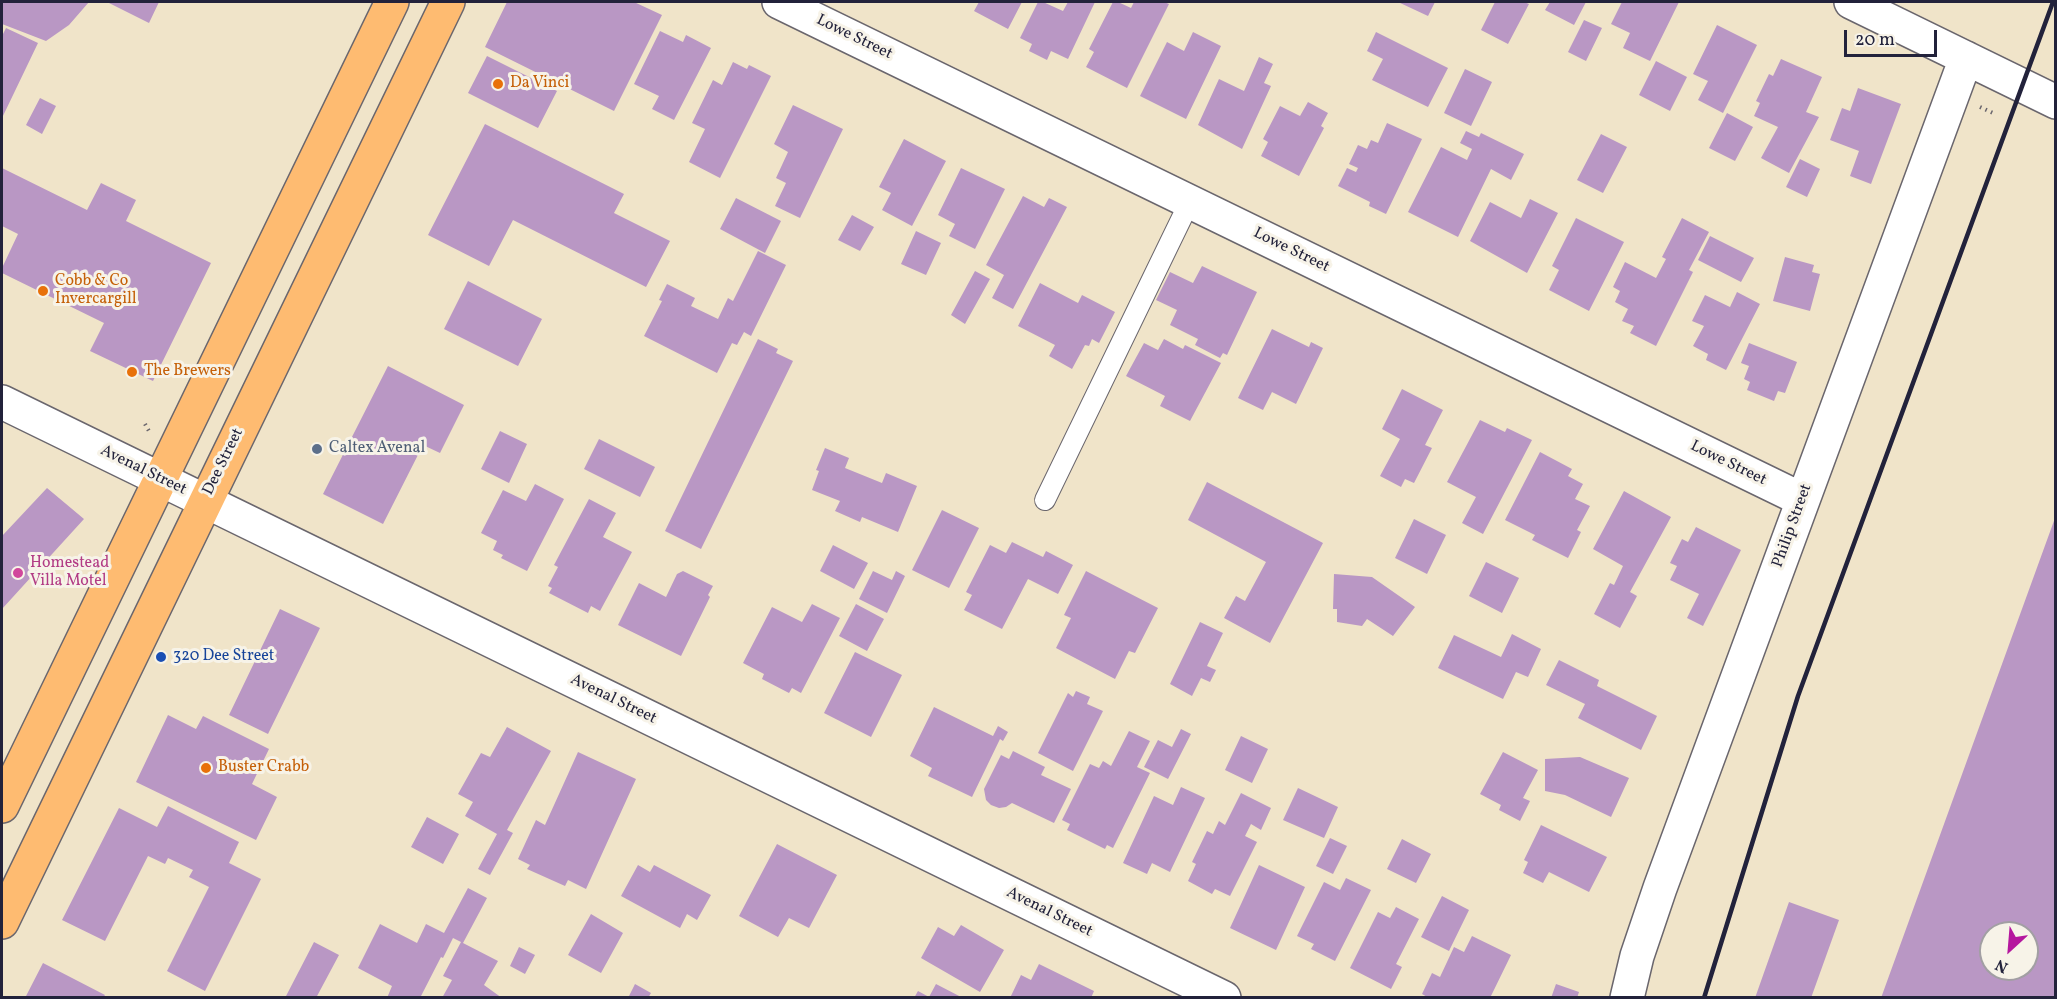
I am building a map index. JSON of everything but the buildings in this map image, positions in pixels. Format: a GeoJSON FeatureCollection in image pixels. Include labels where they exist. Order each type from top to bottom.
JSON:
{"type":"FeatureCollection","features":[{"type":"Feature","properties":{"kind":"main road"},"geometry":{"type":"LineString","coordinates":[[2,806],[392,2]]}},
{"type":"Feature","properties":{"kind":"main road","name":"Dee Street"},"geometry":{"type":"LineString","coordinates":[[2,922],[448,2]]}},
{"type":"Feature","properties":{"kind":"street","name":"Lowe Street"},"geometry":{"type":"LineString","coordinates":[[780,2],[1803,500]]}},
{"type":"Feature","properties":{"kind":"street"},"geometry":{"type":"LineString","coordinates":[[1851,2],[2055,102]]}},
{"type":"Feature","properties":{"kind":"street","name":"Philip Street"},"geometry":{"type":"LineString","coordinates":[[1627,998],[1637,956],[1659,888],[1966,58]]}},
{"type":"Feature","properties":{"kind":"street","name":"Avenal Street"},"geometry":{"type":"LineString","coordinates":[[2,402],[1224,998]]}},
{"type":"Feature","properties":{"kind":"lane"},"geometry":{"type":"LineString","coordinates":[[1045,500],[1190,201]]}},
{"type":"Feature","properties":{"kind":"railway"},"geometry":{"type":"LineString","coordinates":[[1704,998],[1798,696],[2053,2]]}},
{"type":"Feature","properties":{"kind":"place","name":"Da Vinci"},"geometry":{"type":"Point","coordinates":[498,84]}},
{"type":"Feature","properties":{"kind":"place","name":"Cobb & Co Invercargill"},"geometry":{"type":"Point","coordinates":[43,291]}},
{"type":"Feature","properties":{"kind":"place","name":"The Brewers"},"geometry":{"type":"Point","coordinates":[132,372]}},
{"type":"Feature","properties":{"kind":"place","name":"Caltex Avenal"},"geometry":{"type":"Point","coordinates":[317,449]}},
{"type":"Feature","properties":{"kind":"place","name":"Homestead Villa Motel"},"geometry":{"type":"Point","coordinates":[18,573]}},
{"type":"Feature","properties":{"kind":"place","name":"320 Dee Street"},"geometry":{"type":"Point","coordinates":[161,657]}},
{"type":"Feature","properties":{"kind":"place","name":"Buster Crabb"},"geometry":{"type":"Point","coordinates":[206,768]}}]}
